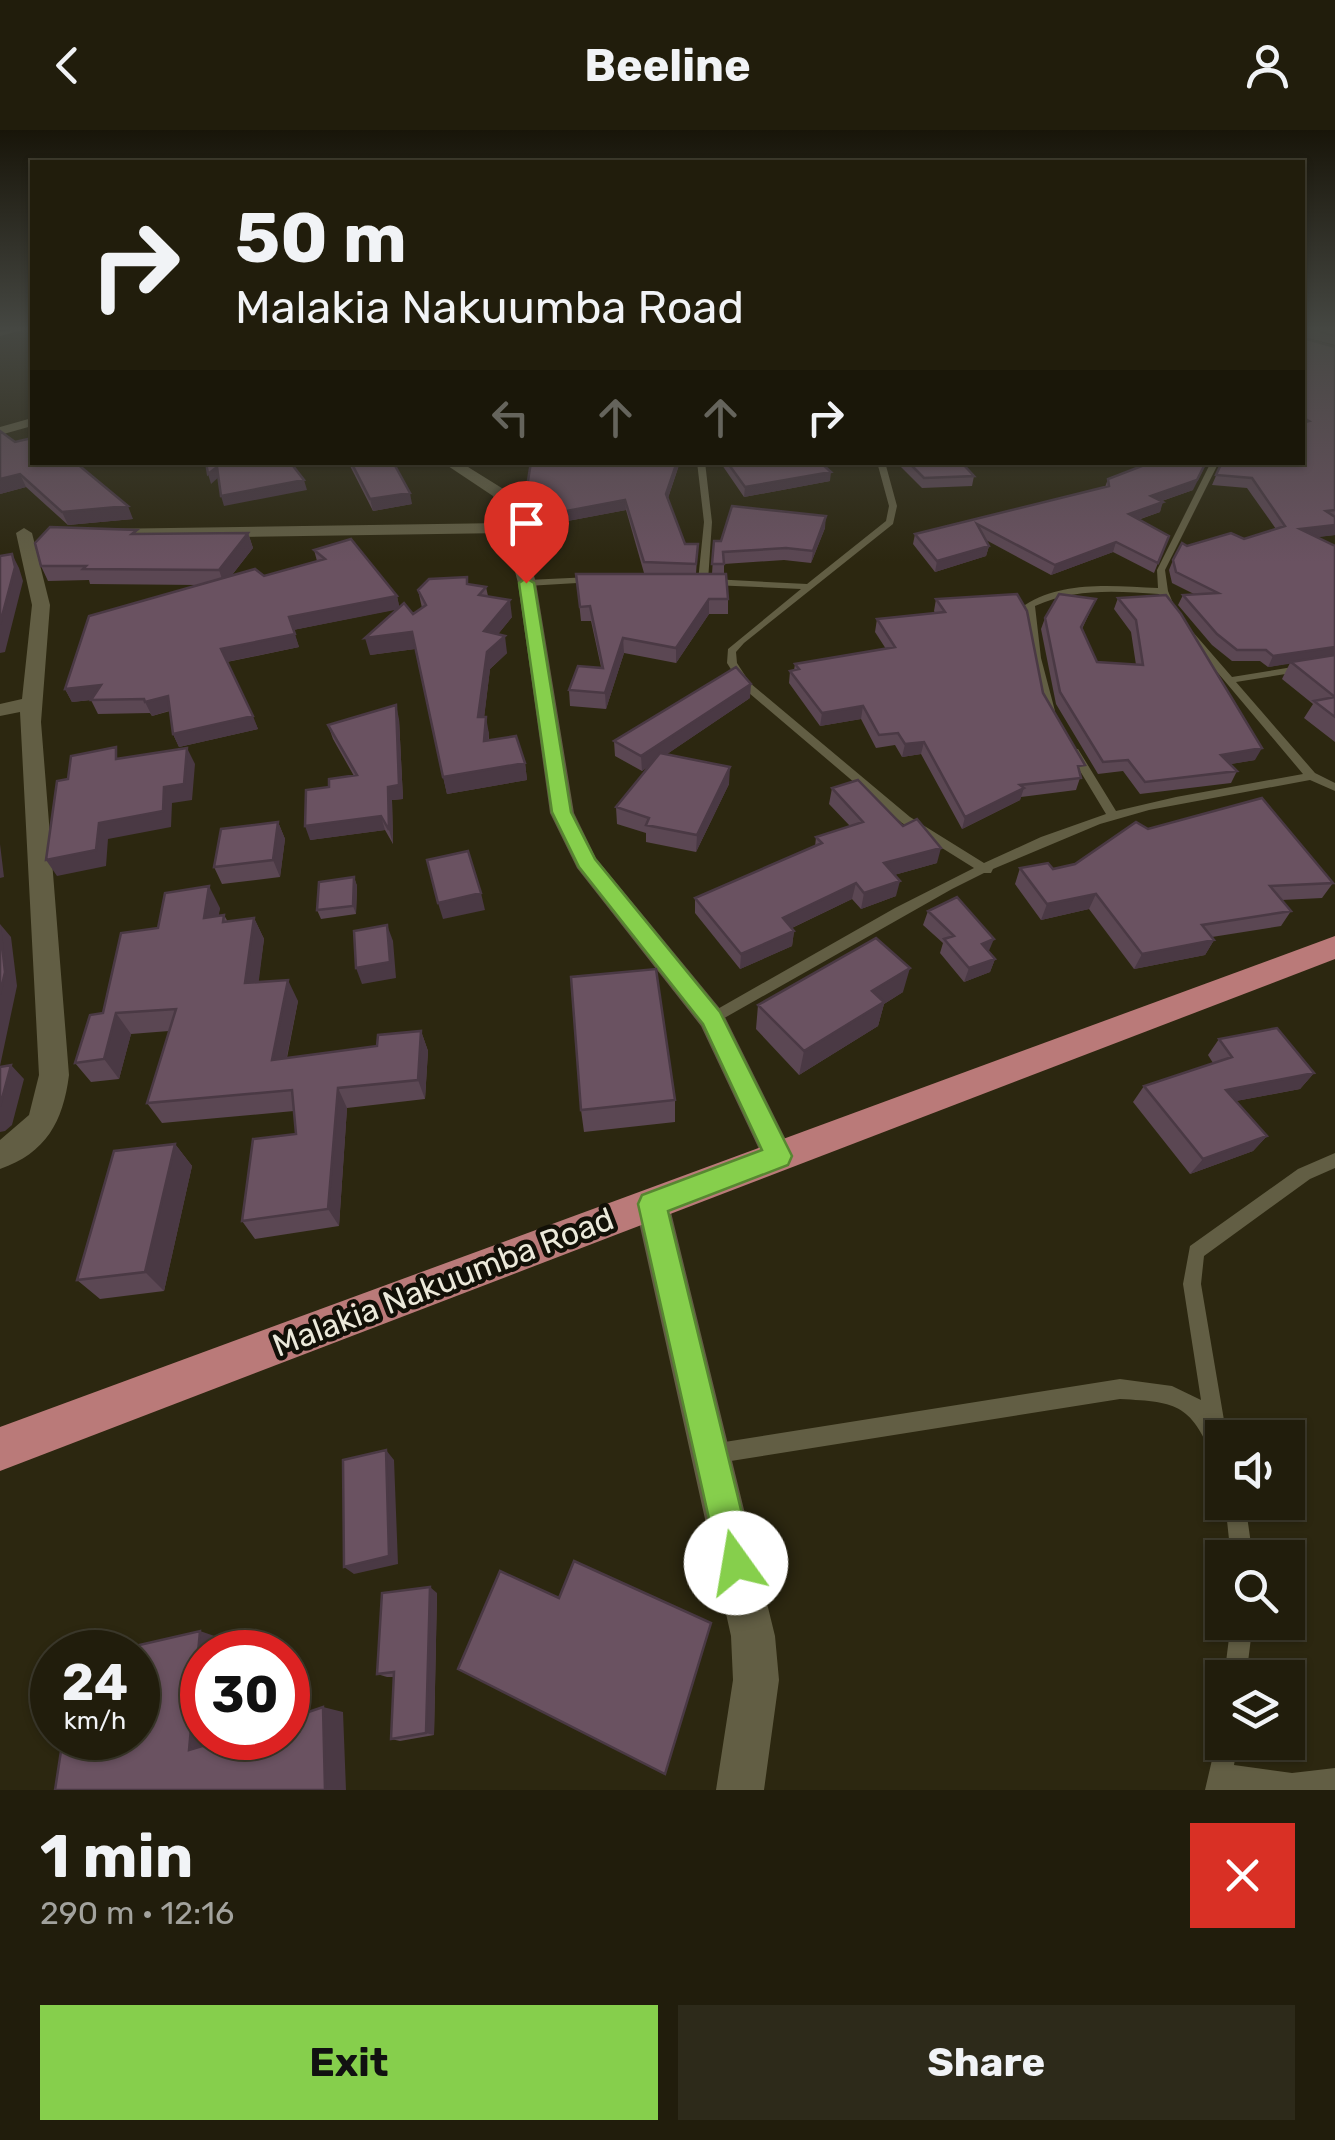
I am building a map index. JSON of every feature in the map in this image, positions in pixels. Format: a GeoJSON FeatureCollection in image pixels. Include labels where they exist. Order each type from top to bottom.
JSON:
{"type":"FeatureCollection","features":[{"type":"Feature","properties":{"kind":"main road","name":"Malakia Nakuumba Road"},"geometry":{"type":"LineString","coordinates":[[0,1449],[1335,947]]}},
{"type":"Feature","properties":{"kind":"street"},"geometry":{"type":"LineString","coordinates":[[0,431],[30,423]]}},
{"type":"Feature","properties":{"kind":"street"},"geometry":{"type":"LineString","coordinates":[[454,465],[499,493],[514,528],[562,812],[586,862],[712,1019],[778,1156]]}},
{"type":"Feature","properties":{"kind":"street"},"geometry":{"type":"LineString","coordinates":[[83,534],[514,528]]}},
{"type":"Feature","properties":{"kind":"street"},"geometry":{"type":"LineString","coordinates":[[0,1156],[40,1130],[50,1110],[54,1075],[30,704],[41,605],[21,532]]}},
{"type":"Feature","properties":{"kind":"street"},"geometry":{"type":"LineString","coordinates":[[0,710],[30,704]]}},
{"type":"Feature","properties":{"kind":"street"},"geometry":{"type":"LineString","coordinates":[[652,1204],[754,1636],[756,1680],[740,1790]]}},
{"type":"Feature","properties":{"kind":"lane"},"geometry":{"type":"LineString","coordinates":[[701,465],[708,522],[703,581]]}},
{"type":"Feature","properties":{"kind":"lane"},"geometry":{"type":"LineString","coordinates":[[881,465],[893,506],[890,522],[806,586],[731,651],[746,685],[866,788],[920,830],[987,870]]}},
{"type":"Feature","properties":{"kind":"lane"},"geometry":{"type":"LineString","coordinates":[[1210,465],[1161,570],[1163,592],[1180,623],[1312,776],[1335,787]]}},
{"type":"Feature","properties":{"kind":"lane"},"geometry":{"type":"LineString","coordinates":[[526,583],[596,580]]}},
{"type":"Feature","properties":{"kind":"lane"},"geometry":{"type":"LineString","coordinates":[[687,580],[806,586]]}},
{"type":"Feature","properties":{"kind":"lane"},"geometry":{"type":"LineString","coordinates":[[1055,718],[1042,687],[1030,605],[1050,594],[1077,590],[1163,592]]}},
{"type":"Feature","properties":{"kind":"lane"},"geometry":{"type":"LineString","coordinates":[[1228,680],[1335,663]]}},
{"type":"Feature","properties":{"kind":"lane"},"geometry":{"type":"LineString","coordinates":[[1070,744],[1113,816]]}},
{"type":"Feature","properties":{"kind":"lane"},"geometry":{"type":"LineString","coordinates":[[712,1019],[928,898],[1056,837],[1113,816],[1312,776]]}},
{"type":"Feature","properties":{"kind":"lane"},"geometry":{"type":"LineString","coordinates":[[1215,1420],[1192,1284],[1196,1252],[1304,1174],[1335,1160]]}},
{"type":"Feature","properties":{"kind":"lane"},"geometry":{"type":"LineString","coordinates":[[711,1454],[1120,1389],[1170,1392],[1196,1406],[1205,1422]]}},
{"type":"Feature","properties":{"kind":"lane"},"geometry":{"type":"LineString","coordinates":[[1220,1782],[1320,1785],[1335,1780]]}},
{"type":"Feature","properties":{"kind":"building"},"geometry":{"type":"Polygon","coordinates":[[[1305,406],[1335,406],[1335,510],[1326,511],[1335,517],[1335,525],[1300,529],[1335,546],[1335,647],[1273,656],[1266,650],[1237,650],[1217,634],[1183,595],[1218,593],[1176,572],[1173,560],[1182,543],[1187,546],[1231,533],[1244,539],[1285,526],[1252,478],[1216,475],[1221,465],[1305,465],[1305,422],[1309,421],[1305,419],[1305,406]]]}},
{"type":"Feature","properties":{"kind":"building"},"geometry":{"type":"Polygon","coordinates":[[[0,431],[15,442],[30,438],[30,465],[79,465],[128,506],[62,512],[20,474],[0,479],[0,431]]]}},
{"type":"Feature","properties":{"kind":"building"},"geometry":{"type":"Polygon","coordinates":[[[206,465],[292,465],[304,480],[221,496],[217,467],[208,474],[206,465]]]}},
{"type":"Feature","properties":{"kind":"building"},"geometry":{"type":"Polygon","coordinates":[[[353,465],[395,465],[410,493],[370,499],[353,465]]]}},
{"type":"Feature","properties":{"kind":"building"},"geometry":{"type":"Polygon","coordinates":[[[531,465],[676,465],[666,494],[685,544],[698,544],[696,564],[644,562],[625,500],[540,516],[526,493],[531,465]]]}},
{"type":"Feature","properties":{"kind":"building"},"geometry":{"type":"Polygon","coordinates":[[[729,465],[823,465],[831,472],[745,487],[729,465]]]}},
{"type":"Feature","properties":{"kind":"building"},"geometry":{"type":"Polygon","coordinates":[[[911,465],[964,465],[974,476],[924,478],[911,465]]]}},
{"type":"Feature","properties":{"kind":"building"},"geometry":{"type":"Polygon","coordinates":[[[1144,465],[1204,465],[1197,480],[1151,496],[1163,502],[1129,514],[1169,536],[1158,563],[1116,542],[1055,565],[977,524],[989,546],[937,561],[915,534],[1109,486],[1108,479],[1144,465]]]}},
{"type":"Feature","properties":{"kind":"building"},"geometry":{"type":"Polygon","coordinates":[[[732,506],[826,516],[813,551],[786,548],[723,552],[724,564],[712,564],[714,541],[721,541],[732,506]]]}},
{"type":"Feature","properties":{"kind":"building"},"geometry":{"type":"Polygon","coordinates":[[[50,527],[137,530],[132,534],[248,533],[219,570],[83,569],[86,566],[41,566],[35,543],[50,527]]]}},
{"type":"Feature","properties":{"kind":"building"},"geometry":{"type":"Polygon","coordinates":[[[351,539],[397,596],[289,617],[295,634],[221,649],[253,716],[173,734],[168,696],[145,702],[91,700],[101,685],[65,689],[89,616],[255,569],[264,576],[325,559],[314,550],[351,539]]]}},
{"type":"Feature","properties":{"kind":"building"},"geometry":{"type":"Polygon","coordinates":[[[12,554],[15,567],[0,624],[0,556],[12,554]]]}},
{"type":"Feature","properties":{"kind":"building"},"geometry":{"type":"Polygon","coordinates":[[[576,574],[726,574],[728,599],[709,599],[676,648],[623,638],[605,693],[569,690],[578,666],[603,668],[590,606],[580,607],[576,574]]]}},
{"type":"Feature","properties":{"kind":"building"},"geometry":{"type":"Polygon","coordinates":[[[467,577],[467,584],[486,587],[479,595],[510,600],[484,631],[505,636],[487,652],[478,717],[486,717],[484,741],[516,736],[525,763],[443,777],[412,632],[365,638],[404,603],[413,614],[426,605],[418,590],[429,579],[467,577]]]}},
{"type":"Feature","properties":{"kind":"building"},"geometry":{"type":"Polygon","coordinates":[[[1017,594],[1027,611],[1043,693],[1085,765],[1078,766],[1081,778],[1020,785],[1024,788],[965,817],[924,742],[905,744],[898,733],[879,735],[863,706],[822,713],[790,671],[799,669],[795,664],[895,647],[877,619],[945,612],[936,599],[1017,594]]]}},
{"type":"Feature","properties":{"kind":"building"},"geometry":{"type":"Polygon","coordinates":[[[1059,594],[1096,599],[1081,627],[1097,662],[1143,665],[1136,620],[1118,598],[1166,595],[1262,748],[1221,755],[1237,771],[1145,782],[1128,760],[1103,762],[1060,692],[1045,618],[1059,594]]]}},
{"type":"Feature","properties":{"kind":"building"},"geometry":{"type":"Polygon","coordinates":[[[1335,655],[1335,697],[1291,662],[1335,655]]]}},
{"type":"Feature","properties":{"kind":"building"},"geometry":{"type":"Polygon","coordinates":[[[736,667],[751,684],[641,756],[614,741],[736,667]]]}},
{"type":"Feature","properties":{"kind":"building"},"geometry":{"type":"Polygon","coordinates":[[[1335,697],[1335,717],[1314,701],[1335,697]]]}},
{"type":"Feature","properties":{"kind":"building"},"geometry":{"type":"Polygon","coordinates":[[[396,705],[399,785],[388,787],[389,830],[381,816],[305,826],[306,790],[329,787],[329,779],[357,775],[328,725],[396,705]]]}},
{"type":"Feature","properties":{"kind":"building"},"geometry":{"type":"Polygon","coordinates":[[[116,747],[116,759],[187,748],[184,784],[164,787],[163,811],[99,823],[96,850],[46,860],[57,781],[68,779],[71,756],[116,747]]]}},
{"type":"Feature","properties":{"kind":"building"},"geometry":{"type":"Polygon","coordinates":[[[660,753],[730,767],[697,835],[646,825],[649,818],[616,807],[660,753]]]}},
{"type":"Feature","properties":{"kind":"building"},"geometry":{"type":"Polygon","coordinates":[[[858,780],[903,826],[917,819],[941,848],[884,863],[900,881],[864,893],[856,883],[783,918],[794,931],[741,954],[695,898],[822,843],[816,837],[863,822],[832,788],[858,780]]]}},
{"type":"Feature","properties":{"kind":"building"},"geometry":{"type":"Polygon","coordinates":[[[1262,798],[1333,883],[1270,886],[1291,911],[1202,925],[1214,940],[1142,954],[1096,894],[1047,904],[1020,868],[1048,863],[1053,869],[1075,864],[1136,822],[1148,829],[1262,798]]]}},
{"type":"Feature","properties":{"kind":"building"},"geometry":{"type":"Polygon","coordinates":[[[278,822],[273,860],[214,867],[221,829],[278,822]]]}},
{"type":"Feature","properties":{"kind":"building"},"geometry":{"type":"Polygon","coordinates":[[[468,851],[481,893],[438,903],[427,860],[468,851]]]}},
{"type":"Feature","properties":{"kind":"building"},"geometry":{"type":"Polygon","coordinates":[[[354,877],[353,906],[317,910],[319,882],[354,877]]]}},
{"type":"Feature","properties":{"kind":"building"},"geometry":{"type":"Polygon","coordinates":[[[209,886],[204,918],[224,915],[223,922],[254,918],[245,983],[288,980],[272,1060],[377,1046],[378,1035],[421,1031],[418,1080],[338,1088],[328,1209],[242,1221],[253,1139],[296,1134],[292,1090],[147,1103],[176,1009],[116,1013],[104,1059],[75,1063],[90,1015],[103,1013],[121,933],[158,928],[165,893],[209,886]]]}},
{"type":"Feature","properties":{"kind":"building"},"geometry":{"type":"Polygon","coordinates":[[[957,897],[994,939],[982,944],[995,959],[969,968],[944,939],[954,936],[928,911],[957,897]]]}},
{"type":"Feature","properties":{"kind":"building"},"geometry":{"type":"Polygon","coordinates":[[[387,925],[390,962],[356,968],[354,931],[387,925]]]}},
{"type":"Feature","properties":{"kind":"building"},"geometry":{"type":"Polygon","coordinates":[[[0,927],[5,972],[0,994],[0,927]]]}},
{"type":"Feature","properties":{"kind":"building"},"geometry":{"type":"Polygon","coordinates":[[[876,938],[910,968],[872,991],[884,1002],[804,1051],[758,1005],[876,938]]]}},
{"type":"Feature","properties":{"kind":"building"},"geometry":{"type":"Polygon","coordinates":[[[656,969],[675,1100],[581,1110],[571,977],[656,969]]]}},
{"type":"Feature","properties":{"kind":"building"},"geometry":{"type":"Polygon","coordinates":[[[1277,1028],[1314,1073],[1226,1090],[1267,1136],[1203,1159],[1144,1086],[1232,1057],[1219,1039],[1277,1028]]]}},
{"type":"Feature","properties":{"kind":"building"},"geometry":{"type":"Polygon","coordinates":[[[11,1065],[0,1106],[0,1067],[11,1065]]]}},
{"type":"Feature","properties":{"kind":"building"},"geometry":{"type":"Polygon","coordinates":[[[175,1144],[145,1272],[77,1280],[114,1151],[175,1144]]]}},
{"type":"Feature","properties":{"kind":"building"},"geometry":{"type":"Polygon","coordinates":[[[386,1450],[389,1556],[344,1567],[343,1460],[386,1450]]]}},
{"type":"Feature","properties":{"kind":"building"},"geometry":{"type":"Polygon","coordinates":[[[574,1561],[711,1623],[665,1774],[458,1669],[500,1571],[559,1598],[574,1561]]]}},
{"type":"Feature","properties":{"kind":"building"},"geometry":{"type":"Polygon","coordinates":[[[430,1587],[426,1733],[391,1739],[394,1672],[377,1674],[382,1593],[430,1587]]]}},
{"type":"Feature","properties":{"kind":"building"},"geometry":{"type":"Polygon","coordinates":[[[180,1636],[180,1760],[310,1760],[310,1711],[323,1707],[325,1790],[55,1790],[60,1760],[160,1760],[160,1640],[180,1636]]]}},
{"type":"Feature","properties":{"kind":"route"},"geometry":{"type":"LineString","coordinates":[[526,583],[562,812],[586,862],[712,1019],[778,1156],[652,1204],[736,1563]]}}]}
